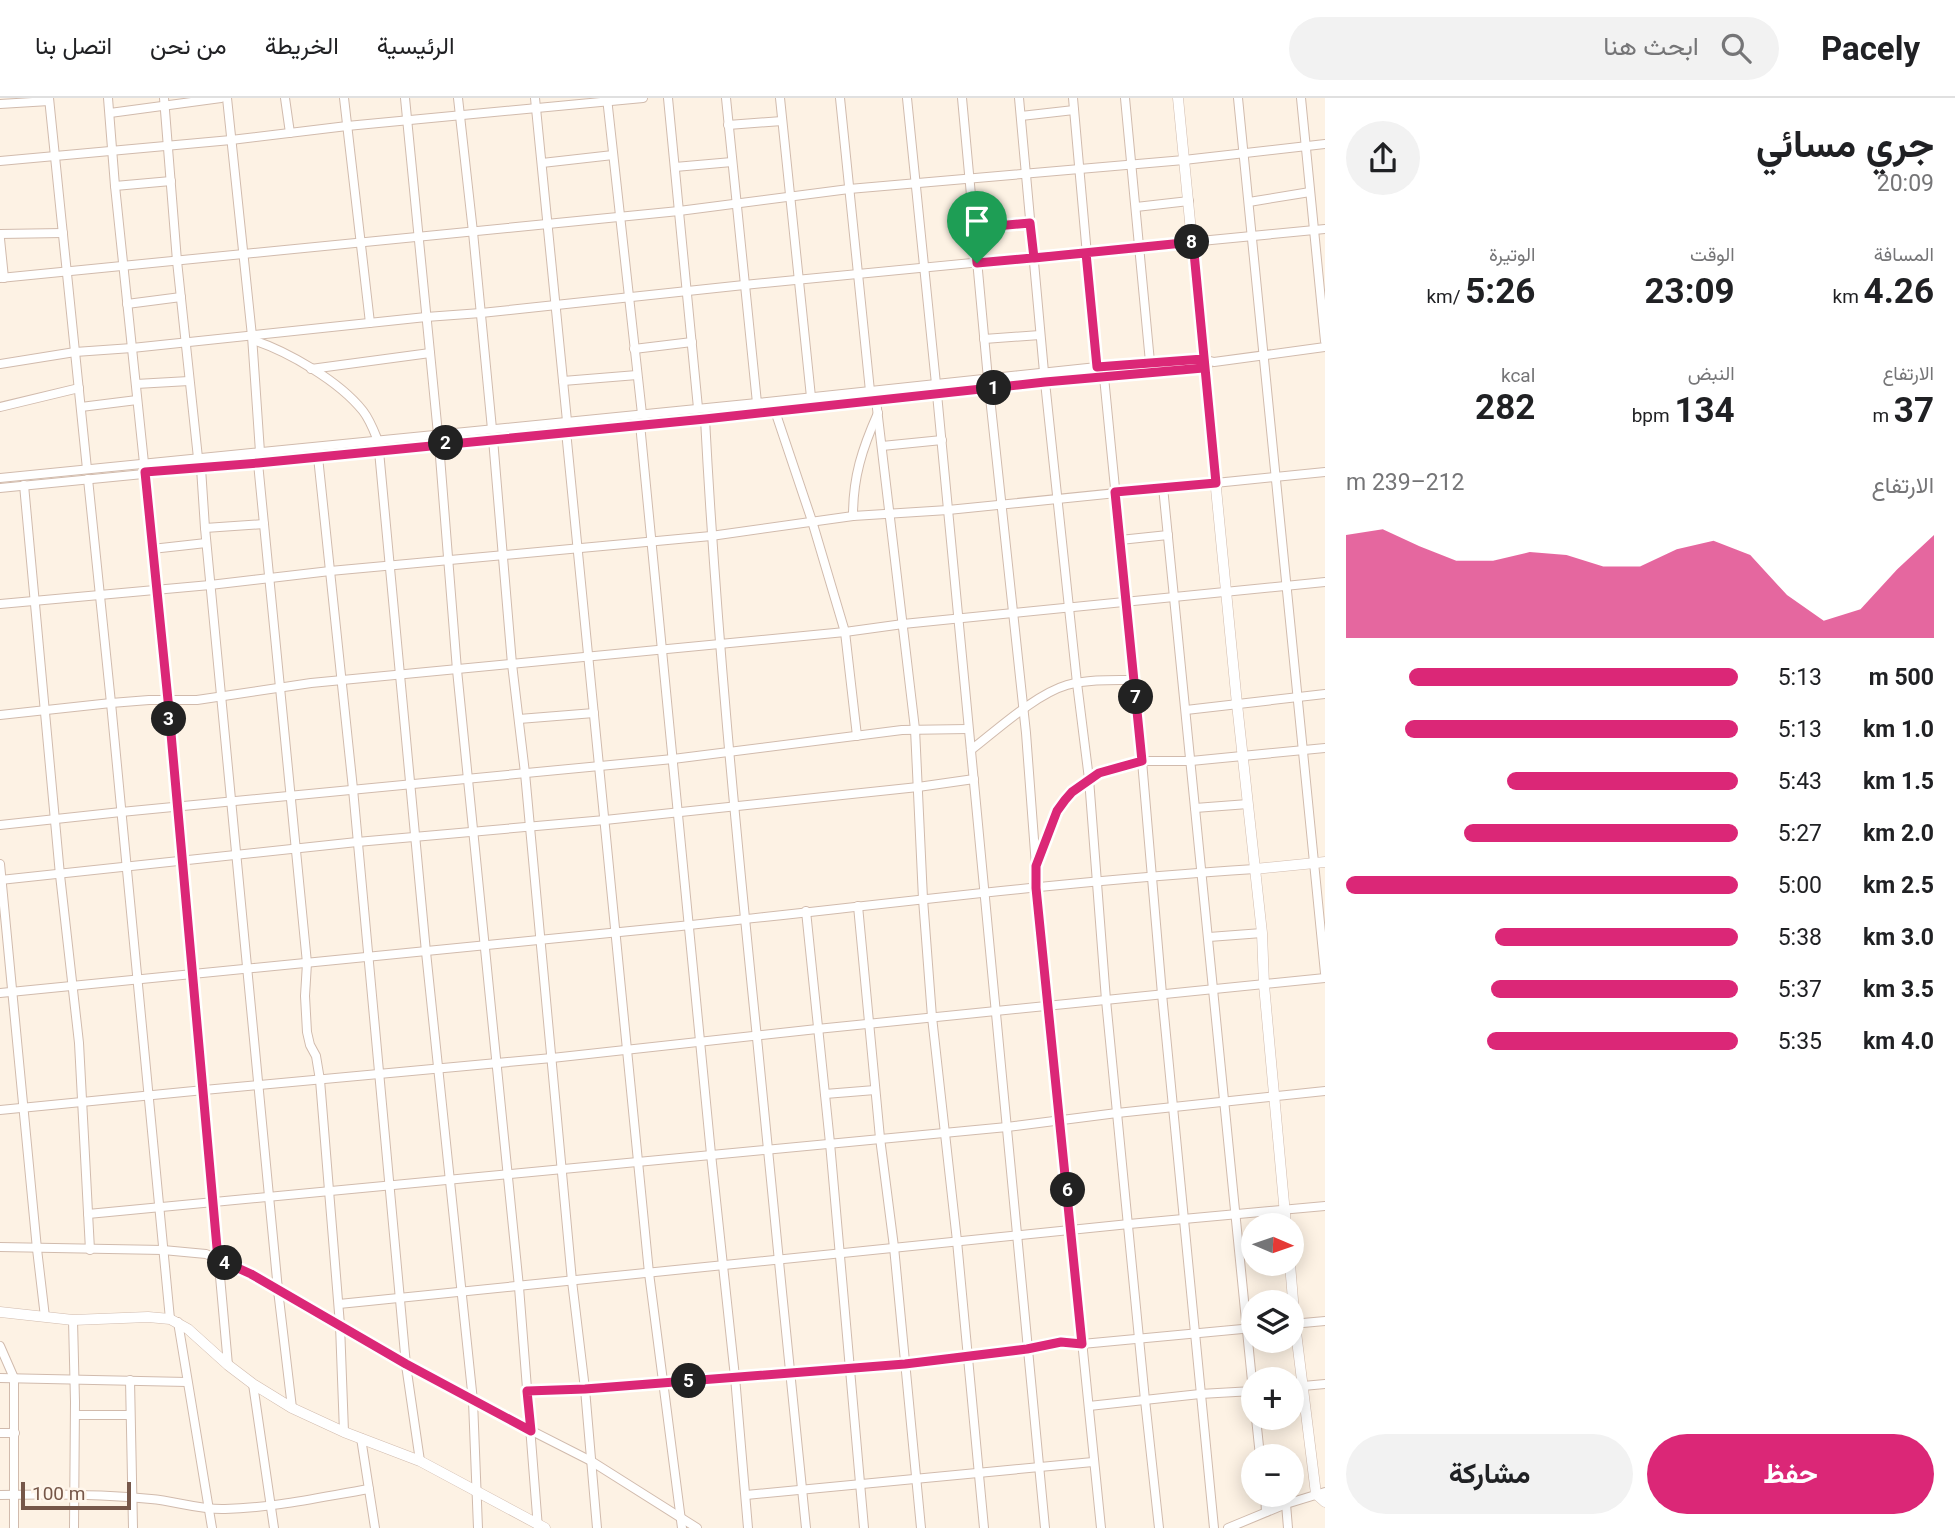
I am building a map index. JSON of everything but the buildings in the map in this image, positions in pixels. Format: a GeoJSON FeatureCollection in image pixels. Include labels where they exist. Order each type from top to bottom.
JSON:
{"type":"FeatureCollection","features":[{"type":"Feature","properties":{"kind":"street"},"geometry":{"type":"LineString","coordinates":[[108,98],[144,463]]}},
{"type":"Feature","properties":{"kind":"street"},"geometry":{"type":"LineString","coordinates":[[110,113],[164,102],[221,98]]}},
{"type":"Feature","properties":{"kind":"street"},"geometry":{"type":"LineString","coordinates":[[227,98],[253,338],[260,452]]}},
{"type":"Feature","properties":{"kind":"street"},"geometry":{"type":"LineString","coordinates":[[285,98],[290,133]]}},
{"type":"Feature","properties":{"kind":"street"},"geometry":{"type":"LineString","coordinates":[[344,98],[370,323]]}},
{"type":"Feature","properties":{"kind":"street"},"geometry":{"type":"LineString","coordinates":[[405,98],[438,434]]}},
{"type":"Feature","properties":{"kind":"street"},"geometry":{"type":"LineString","coordinates":[[458,98],[492,429]]}},
{"type":"Feature","properties":{"kind":"street"},"geometry":{"type":"LineString","coordinates":[[535,98],[567,421]]}},
{"type":"Feature","properties":{"kind":"street"},"geometry":{"type":"LineString","coordinates":[[0,161],[643,98]]}},
{"type":"Feature","properties":{"kind":"street"},"geometry":{"type":"LineString","coordinates":[[668,98],[698,408]]}},
{"type":"Feature","properties":{"kind":"street"},"geometry":{"type":"LineString","coordinates":[[726,98],[757,403]]}},
{"type":"Feature","properties":{"kind":"street"},"geometry":{"type":"LineString","coordinates":[[780,98],[811,397]]}},
{"type":"Feature","properties":{"kind":"street"},"geometry":{"type":"LineString","coordinates":[[840,98],[870,391]]}},
{"type":"Feature","properties":{"kind":"street"},"geometry":{"type":"LineString","coordinates":[[907,98],[936,384]]}},
{"type":"Feature","properties":{"kind":"street"},"geometry":{"type":"LineString","coordinates":[[973,98],[962,99],[988,379]]}},
{"type":"Feature","properties":{"kind":"street"},"geometry":{"type":"LineString","coordinates":[[1019,98],[1044,372]]}},
{"type":"Feature","properties":{"kind":"street"},"geometry":{"type":"LineString","coordinates":[[1073,98],[1097,367]]}},
{"type":"Feature","properties":{"kind":"street"},"geometry":{"type":"LineString","coordinates":[[1125,98],[1150,362]]}},
{"type":"Feature","properties":{"kind":"street"},"geometry":{"type":"LineString","coordinates":[[1178,98],[1262,933],[1264,985],[1285,1213]]}},
{"type":"Feature","properties":{"kind":"street"},"geometry":{"type":"LineString","coordinates":[[1238,98],[1325,973]]}},
{"type":"Feature","properties":{"kind":"street"},"geometry":{"type":"LineString","coordinates":[[1301,98],[1322,286],[1325,341]]}},
{"type":"Feature","properties":{"kind":"street"},"geometry":{"type":"LineString","coordinates":[[0,104],[49,99],[88,469]]}},
{"type":"Feature","properties":{"kind":"street"},"geometry":{"type":"LineString","coordinates":[[607,100],[642,414]]}},
{"type":"Feature","properties":{"kind":"street"},"geometry":{"type":"LineString","coordinates":[[164,102],[177,261],[198,458]]}},
{"type":"Feature","properties":{"kind":"street"},"geometry":{"type":"LineString","coordinates":[[1020,116],[1074,110]]}},
{"type":"Feature","properties":{"kind":"street"},"geometry":{"type":"LineString","coordinates":[[728,125],[782,121]]}},
{"type":"Feature","properties":{"kind":"street"},"geometry":{"type":"LineString","coordinates":[[63,233],[0,237],[2,278],[620,218],[849,189],[1184,160],[1325,144]]}},
{"type":"Feature","properties":{"kind":"street"},"geometry":{"type":"LineString","coordinates":[[542,163],[613,155]]}},
{"type":"Feature","properties":{"kind":"street"},"geometry":{"type":"LineString","coordinates":[[675,167],[732,162]]}},
{"type":"Feature","properties":{"kind":"street"},"geometry":{"type":"LineString","coordinates":[[116,186],[171,181]]}},
{"type":"Feature","properties":{"kind":"street"},"geometry":{"type":"LineString","coordinates":[[1249,202],[1310,192]]}},
{"type":"Feature","properties":{"kind":"street"},"geometry":{"type":"LineString","coordinates":[[1136,207],[1189,201]]}},
{"type":"Feature","properties":{"kind":"street"},"geometry":{"type":"LineString","coordinates":[[974,228],[1030,223]]}},
{"type":"Feature","properties":{"kind":"street"},"geometry":{"type":"LineString","coordinates":[[0,364],[75,352],[253,338],[370,323],[799,279],[1325,229]]}},
{"type":"Feature","properties":{"kind":"street"},"geometry":{"type":"LineString","coordinates":[[127,304],[181,297]]}},
{"type":"Feature","properties":{"kind":"street"},"geometry":{"type":"LineString","coordinates":[[984,340],[1040,335]]}},
{"type":"Feature","properties":{"kind":"street"},"geometry":{"type":"LineString","coordinates":[[253,338],[311,369],[345,393],[364,412],[378,441]]}},
{"type":"Feature","properties":{"kind":"street"},"geometry":{"type":"LineString","coordinates":[[634,349],[692,342]]}},
{"type":"Feature","properties":{"kind":"street"},"geometry":{"type":"LineString","coordinates":[[0,488],[1104,377],[1325,347]]}},
{"type":"Feature","properties":{"kind":"street"},"geometry":{"type":"LineString","coordinates":[[311,369],[430,353]]}},
{"type":"Feature","properties":{"kind":"street"},"geometry":{"type":"LineString","coordinates":[[0,478],[1044,372],[1150,362],[1203,363]]}},
{"type":"Feature","properties":{"kind":"street"},"geometry":{"type":"LineString","coordinates":[[563,381],[637,375]]}},
{"type":"Feature","properties":{"kind":"street"},"geometry":{"type":"LineString","coordinates":[[1104,377],[1213,1528]]}},
{"type":"Feature","properties":{"kind":"street"},"geometry":{"type":"LineString","coordinates":[[135,384],[189,381]]}},
{"type":"Feature","properties":{"kind":"street"},"geometry":{"type":"LineString","coordinates":[[1045,382],[1089,779],[1106,1000],[1159,1528]]}},
{"type":"Feature","properties":{"kind":"street"},"geometry":{"type":"LineString","coordinates":[[0,407],[79,388]]}},
{"type":"Feature","properties":{"kind":"street"},"geometry":{"type":"LineString","coordinates":[[989,388],[1024,710],[1036,888],[1101,1528]]}},
{"type":"Feature","properties":{"kind":"street"},"geometry":{"type":"LineString","coordinates":[[937,394],[1045,1528]]}},
{"type":"Feature","properties":{"kind":"street"},"geometry":{"type":"LineString","coordinates":[[81,407],[137,400]]}},
{"type":"Feature","properties":{"kind":"street"},"geometry":{"type":"LineString","coordinates":[[876,400],[915,729],[932,1017],[957,1241],[984,1528]]}},
{"type":"Feature","properties":{"kind":"street"},"geometry":{"type":"LineString","coordinates":[[775,411],[845,632],[857,736]]}},
{"type":"Feature","properties":{"kind":"street"},"geometry":{"type":"LineString","coordinates":[[853,516],[856,473],[878,413]]}},
{"type":"Feature","properties":{"kind":"street"},"geometry":{"type":"LineString","coordinates":[[705,419],[728,753],[806,1528]]}},
{"type":"Feature","properties":{"kind":"street"},"geometry":{"type":"LineString","coordinates":[[640,424],[748,1528]]}},
{"type":"Feature","properties":{"kind":"street"},"geometry":{"type":"LineString","coordinates":[[566,431],[649,1273],[682,1528]]}},
{"type":"Feature","properties":{"kind":"street"},"geometry":{"type":"LineString","coordinates":[[493,439],[512,664],[525,773],[597,1528]]}},
{"type":"Feature","properties":{"kind":"street"},"geometry":{"type":"LineString","coordinates":[[882,446],[942,440]]}},
{"type":"Feature","properties":{"kind":"street"},"geometry":{"type":"LineString","coordinates":[[439,444],[457,670],[519,1287],[540,1527]]}},
{"type":"Feature","properties":{"kind":"street"},"geometry":{"type":"LineString","coordinates":[[379,451],[426,952],[473,1401],[478,1528]]}},
{"type":"Feature","properties":{"kind":"street"},"geometry":{"type":"LineString","coordinates":[[318,457],[353,789],[406,1364],[420,1461]]}},
{"type":"Feature","properties":{"kind":"street"},"geometry":{"type":"LineString","coordinates":[[258,463],[307,963],[307,1032],[316,1056],[320,1080],[341,1325],[344,1432]]}},
{"type":"Feature","properties":{"kind":"street"},"geometry":{"type":"LineString","coordinates":[[201,468],[220,697],[292,1408]]}},
{"type":"Feature","properties":{"kind":"street"},"geometry":{"type":"LineString","coordinates":[[145,472],[228,1365]]}},
{"type":"Feature","properties":{"kind":"street"},"geometry":{"type":"LineString","coordinates":[[0,604],[711,536],[853,516],[948,510],[1325,472]]}},
{"type":"Feature","properties":{"kind":"street"},"geometry":{"type":"LineString","coordinates":[[88,479],[163,1250],[212,1528]]}},
{"type":"Feature","properties":{"kind":"street"},"geometry":{"type":"LineString","coordinates":[[24,485],[71,986],[79,1043],[90,1250]]}},
{"type":"Feature","properties":{"kind":"street"},"geometry":{"type":"LineString","coordinates":[[1163,487],[1234,1214],[1244,1290]]}},
{"type":"Feature","properties":{"kind":"street"},"geometry":{"type":"LineString","coordinates":[[205,528],[264,524]]}},
{"type":"Feature","properties":{"kind":"street"},"geometry":{"type":"LineString","coordinates":[[1120,540],[1168,534]]}},
{"type":"Feature","properties":{"kind":"street"},"geometry":{"type":"LineString","coordinates":[[152,549],[206,543]]}},
{"type":"Feature","properties":{"kind":"street"},"geometry":{"type":"LineString","coordinates":[[0,715],[111,703],[197,700],[342,680],[845,632],[1325,582]]}},
{"type":"Feature","properties":{"kind":"street"},"geometry":{"type":"LineString","coordinates":[[971,750],[1055,690],[1077,683],[1134,680]]}},
{"type":"Feature","properties":{"kind":"street"},"geometry":{"type":"LineString","coordinates":[[1186,710],[1325,694]]}},
{"type":"Feature","properties":{"kind":"street"},"geometry":{"type":"LineString","coordinates":[[519,719],[594,713]]}},
{"type":"Feature","properties":{"kind":"street"},"geometry":{"type":"LineString","coordinates":[[0,825],[673,759],[915,729],[968,730]]}},
{"type":"Feature","properties":{"kind":"street"},"geometry":{"type":"LineString","coordinates":[[1036,866],[1057,811],[1072,792],[1089,779],[1111,768],[1142,761],[1191,761],[1325,748]]}},
{"type":"Feature","properties":{"kind":"street"},"geometry":{"type":"LineString","coordinates":[[1,880],[357,842],[918,788],[974,779]]}},
{"type":"Feature","properties":{"kind":"street"},"geometry":{"type":"LineString","coordinates":[[1195,808],[1248,804]]}},
{"type":"Feature","properties":{"kind":"street"},"geometry":{"type":"LineString","coordinates":[[0,993],[615,933],[1096,882],[1325,862]]}},
{"type":"Feature","properties":{"kind":"street"},"geometry":{"type":"LineString","coordinates":[[0,864],[45,1317]]}},
{"type":"Feature","properties":{"kind":"street"},"geometry":{"type":"LineString","coordinates":[[858,906],[920,1528]]}},
{"type":"Feature","properties":{"kind":"street"},"geometry":{"type":"LineString","coordinates":[[806,911],[830,1143],[864,1528]]}},
{"type":"Feature","properties":{"kind":"street"},"geometry":{"type":"LineString","coordinates":[[1209,937],[1262,933]]}},
{"type":"Feature","properties":{"kind":"street"},"geometry":{"type":"LineString","coordinates":[[0,1110],[552,1058],[1325,978]]}},
{"type":"Feature","properties":{"kind":"street"},"geometry":{"type":"LineString","coordinates":[[825,1094],[875,1090]]}},
{"type":"Feature","properties":{"kind":"street"},"geometry":{"type":"LineString","coordinates":[[88,1213],[1007,1127],[1325,1091]]}},
{"type":"Feature","properties":{"kind":"street"},"geometry":{"type":"LineString","coordinates":[[339,1304],[1325,1206]]}},
{"type":"Feature","properties":{"kind":"street"},"geometry":{"type":"LineString","coordinates":[[0,1247],[163,1250],[206,1254],[251,1274],[473,1401],[591,1461],[697,1528]]}},
{"type":"Feature","properties":{"kind":"street"},"geometry":{"type":"LineString","coordinates":[[0,1312],[74,1320],[148,1317],[174,1321],[188,1329],[253,1384],[292,1408],[344,1432],[420,1461],[540,1527]]}},
{"type":"Feature","properties":{"kind":"street"},"geometry":{"type":"LineString","coordinates":[[74,1320],[74,1528]]}},
{"type":"Feature","properties":{"kind":"street"},"geometry":{"type":"LineString","coordinates":[[1304,1323],[1325,1321]]}},
{"type":"Feature","properties":{"kind":"street"},"geometry":{"type":"LineString","coordinates":[[527,1391],[849,1369],[1027,1349],[1061,1342],[1082,1344],[1140,1340],[1241,1329]]}},
{"type":"Feature","properties":{"kind":"street"},"geometry":{"type":"LineString","coordinates":[[0,1346],[14,1378],[14,1528]]}},
{"type":"Feature","properties":{"kind":"street"},"geometry":{"type":"LineString","coordinates":[[1088,1406],[1253,1391],[1251,1353]]}},
{"type":"Feature","properties":{"kind":"street"},"geometry":{"type":"LineString","coordinates":[[0,1378],[187,1382]]}},
{"type":"Feature","properties":{"kind":"street"},"geometry":{"type":"LineString","coordinates":[[130,1380],[133,1528]]}},
{"type":"Feature","properties":{"kind":"street"},"geometry":{"type":"LineString","coordinates":[[253,1384],[274,1528]]}},
{"type":"Feature","properties":{"kind":"street"},"geometry":{"type":"LineString","coordinates":[[1304,1386],[1325,1384]]}},
{"type":"Feature","properties":{"kind":"street"},"geometry":{"type":"LineString","coordinates":[[75,1415],[131,1415]]}},
{"type":"Feature","properties":{"kind":"street"},"geometry":{"type":"LineString","coordinates":[[1304,1417],[1325,1502]]}},
{"type":"Feature","properties":{"kind":"street"},"geometry":{"type":"LineString","coordinates":[[0,1433],[15,1433]]}},
{"type":"Feature","properties":{"kind":"street"},"geometry":{"type":"LineString","coordinates":[[362,1438],[374,1528]]}},
{"type":"Feature","properties":{"kind":"street"},"geometry":{"type":"LineString","coordinates":[[746,1495],[1093,1462]]}},
{"type":"Feature","properties":{"kind":"street"},"geometry":{"type":"LineString","coordinates":[[0,1495],[75,1494],[184,1503],[209,1509],[270,1505],[369,1489]]}},
{"type":"Feature","properties":{"kind":"street"},"geometry":{"type":"LineString","coordinates":[[1304,1498],[1321,1493]]}},
{"type":"Feature","properties":{"kind":"street"},"geometry":{"type":"LineString","coordinates":[[1266,1507],[1266,1512]]}},
{"type":"Feature","properties":{"kind":"street"},"geometry":{"type":"LineString","coordinates":[[1233,1527],[1278,1507]]}},
{"type":"Feature","properties":{"kind":"street"},"geometry":{"type":"LineString","coordinates":[[1286,1507],[1288,1528]]}},
{"type":"Feature","properties":{"kind":"route"},"geometry":{"type":"LineString","coordinates":[[977,263],[974,228],[1030,223],[1034,258],[1193,242],[1216,483],[1115,492],[1142,761],[1099,773],[1072,792],[1057,811],[1036,866],[1036,888],[1082,1344],[1049,1343],[1027,1349],[849,1369],[527,1391],[531,1431],[406,1364],[251,1274],[218,1259],[145,472],[1203,368],[1203,359],[1097,367],[1086,253],[1034,258],[977,263]]}}]}
